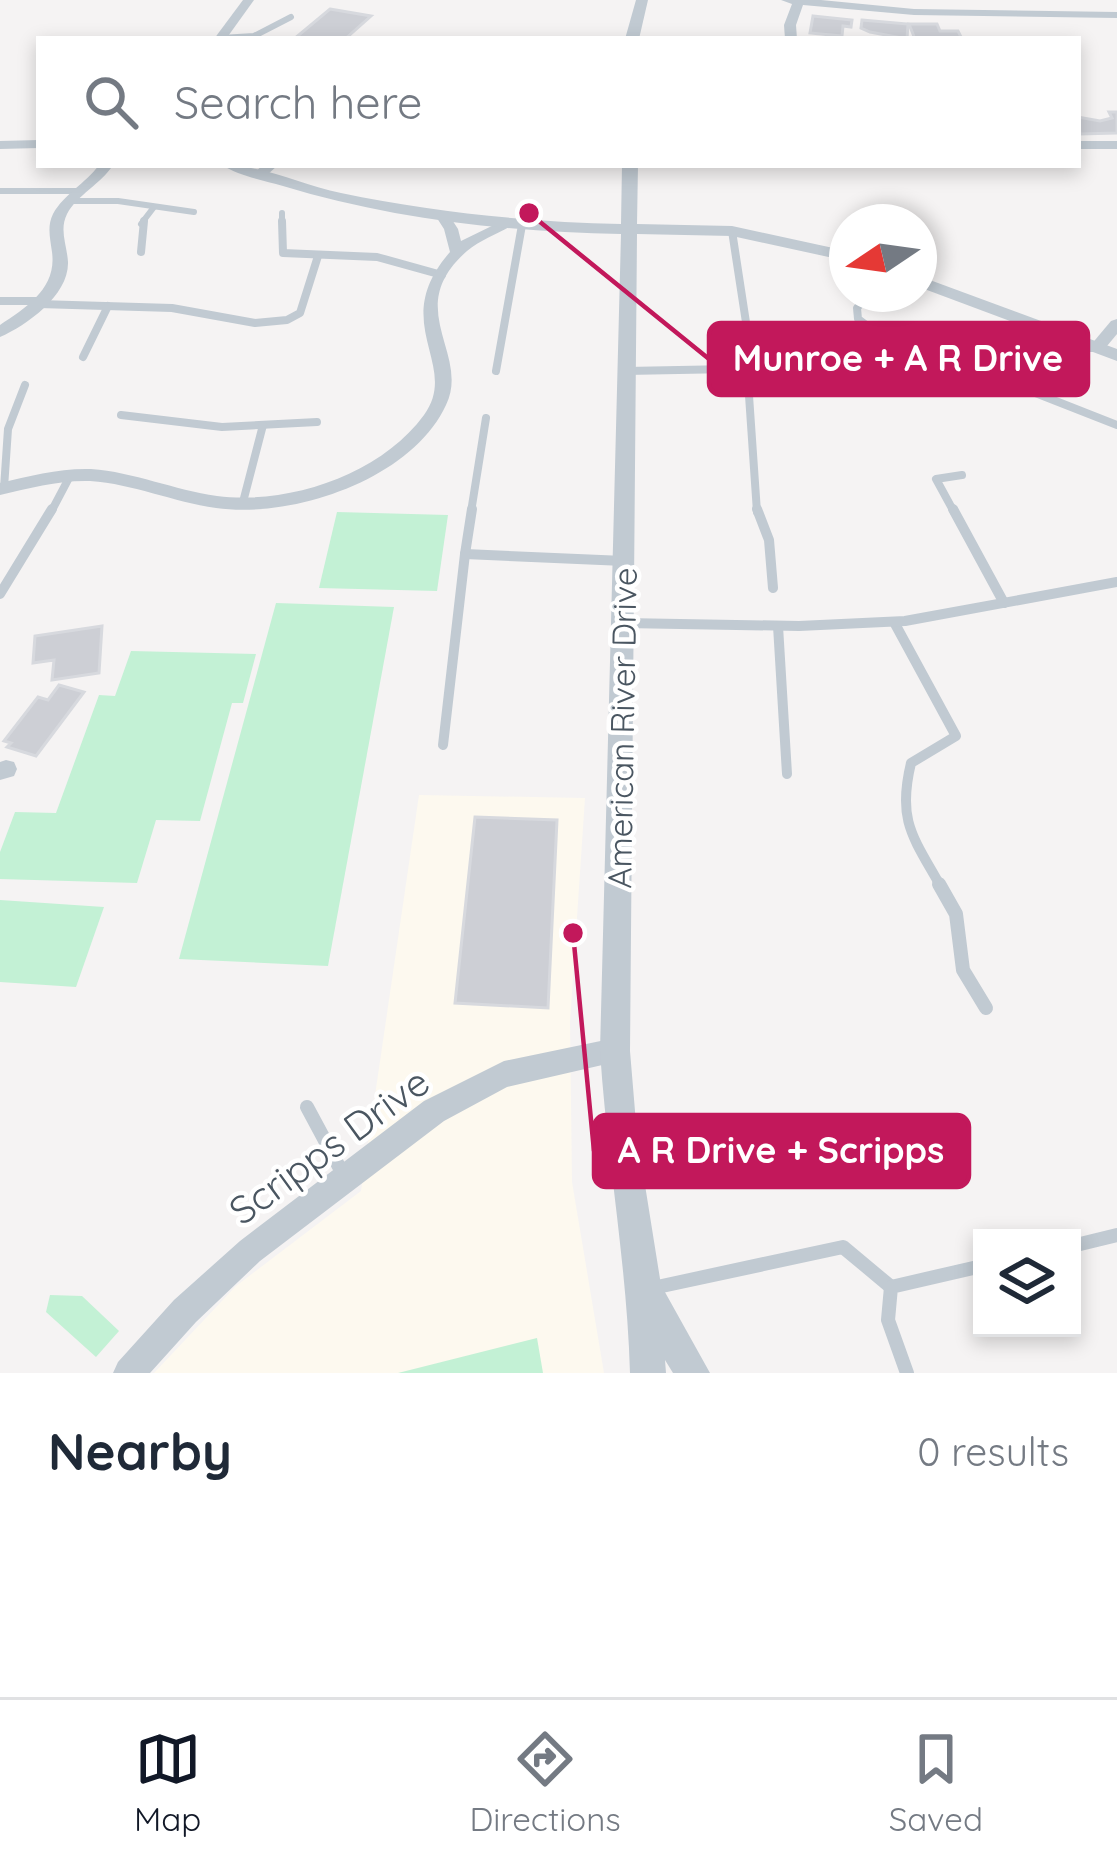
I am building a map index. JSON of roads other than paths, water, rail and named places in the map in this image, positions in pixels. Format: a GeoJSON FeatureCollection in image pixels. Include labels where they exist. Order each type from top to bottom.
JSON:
{"type":"FeatureCollection","features":[{"type":"Feature","properties":{"kind":"street"},"geometry":{"type":"LineString","coordinates":[[222,36],[249,0]]}},
{"type":"Feature","properties":{"kind":"street"},"geometry":{"type":"LineString","coordinates":[[633,36],[642,0]]}},
{"type":"Feature","properties":{"kind":"street"},"geometry":{"type":"LineString","coordinates":[[786,0],[1117,15]]}},
{"type":"Feature","properties":{"kind":"street"},"geometry":{"type":"LineString","coordinates":[[790,36],[798,1]]}},
{"type":"Feature","properties":{"kind":"street"},"geometry":{"type":"LineString","coordinates":[[0,145],[36,144]]}},
{"type":"Feature","properties":{"kind":"street"},"geometry":{"type":"LineString","coordinates":[[1081,145],[1117,145]]}},
{"type":"Feature","properties":{"kind":"street","name":"American River Drive"},"geometry":{"type":"LineString","coordinates":[[630,168],[615,1051],[621,1135],[645,1289],[647,1373]]}},
{"type":"Feature","properties":{"kind":"street"},"geometry":{"type":"LineString","coordinates":[[266,169],[332,196],[442,215],[514,224],[733,230],[829,252]]}},
{"type":"Feature","properties":{"kind":"street"},"geometry":{"type":"LineString","coordinates":[[0,332],[40,303],[60,272],[57,222],[75,196],[104,170]]}},
{"type":"Feature","properties":{"kind":"street"},"geometry":{"type":"LineString","coordinates":[[442,215],[456,250]]}},
{"type":"Feature","properties":{"kind":"street"},"geometry":{"type":"LineString","coordinates":[[2,488],[98,475],[219,502],[243,502],[315,492],[355,478],[425,425],[443,393],[429,314],[456,250],[514,224]]}},
{"type":"Feature","properties":{"kind":"street"},"geometry":{"type":"LineString","coordinates":[[937,288],[1117,355]]}},
{"type":"Feature","properties":{"kind":"street"},"geometry":{"type":"LineString","coordinates":[[1096,349],[1117,324]]}},
{"type":"Feature","properties":{"kind":"street","name":"Scripps Drive"},"geometry":{"type":"LineString","coordinates":[[130,1373],[185,1311],[250,1251],[434,1111],[504,1074],[615,1051]]}},
{"type":"Feature","properties":{"kind":"street","name":"American River Drive"},"geometry":{"type":"LineString","coordinates":[[645,1289],[692,1373]]}},
{"type":"Feature","properties":{"kind":"lane"},"geometry":{"type":"LineString","coordinates":[[254,36],[291,17]]}},
{"type":"Feature","properties":{"kind":"lane"},"geometry":{"type":"LineString","coordinates":[[0,191],[194,212]]}},
{"type":"Feature","properties":{"kind":"lane"},"geometry":{"type":"LineString","coordinates":[[141,252],[141,224],[154,206]]}},
{"type":"Feature","properties":{"kind":"lane"},"geometry":{"type":"LineString","coordinates":[[282,213],[283,253],[377,257],[442,274]]}},
{"type":"Feature","properties":{"kind":"lane"},"geometry":{"type":"LineString","coordinates":[[496,371],[514,224]]}},
{"type":"Feature","properties":{"kind":"lane"},"geometry":{"type":"LineString","coordinates":[[733,230],[751,355]]}},
{"type":"Feature","properties":{"kind":"lane"},"geometry":{"type":"LineString","coordinates":[[0,301],[196,310],[230,320],[292,320],[300,313],[318,256]]}},
{"type":"Feature","properties":{"kind":"lane"},"geometry":{"type":"LineString","coordinates":[[83,357],[108,306]]}},
{"type":"Feature","properties":{"kind":"lane"},"geometry":{"type":"LineString","coordinates":[[857,312],[858,319],[870,328],[1117,425]]}},
{"type":"Feature","properties":{"kind":"lane"},"geometry":{"type":"LineString","coordinates":[[626,370],[731,369],[748,381],[758,521],[769,540],[773,588]]}},
{"type":"Feature","properties":{"kind":"lane"},"geometry":{"type":"LineString","coordinates":[[2,488],[8,429],[25,385]]}},
{"type":"Feature","properties":{"kind":"lane"},"geometry":{"type":"LineString","coordinates":[[121,415],[222,427],[317,422]]}},
{"type":"Feature","properties":{"kind":"lane"},"geometry":{"type":"LineString","coordinates":[[442,745],[486,418]]}},
{"type":"Feature","properties":{"kind":"lane"},"geometry":{"type":"LineString","coordinates":[[243,502],[263,425]]}},
{"type":"Feature","properties":{"kind":"lane"},"geometry":{"type":"LineString","coordinates":[[962,475],[936,479],[1004,603]]}},
{"type":"Feature","properties":{"kind":"lane"},"geometry":{"type":"LineString","coordinates":[[0,594],[70,476]]}},
{"type":"Feature","properties":{"kind":"lane"},"geometry":{"type":"LineString","coordinates":[[465,554],[624,561]]}},
{"type":"Feature","properties":{"kind":"lane"},"geometry":{"type":"LineString","coordinates":[[624,623],[894,622],[1117,582]]}},
{"type":"Feature","properties":{"kind":"lane"},"geometry":{"type":"LineString","coordinates":[[894,622],[956,736],[911,763],[902,801],[915,839],[956,914],[963,970],[986,1008]]}},
{"type":"Feature","properties":{"kind":"lane"},"geometry":{"type":"LineString","coordinates":[[778,626],[787,774]]}},
{"type":"Feature","properties":{"kind":"lane"},"geometry":{"type":"LineString","coordinates":[[307,1107],[344,1176]]}},
{"type":"Feature","properties":{"kind":"lane"},"geometry":{"type":"LineString","coordinates":[[1081,1244],[1117,1235]]}},
{"type":"Feature","properties":{"kind":"lane"},"geometry":{"type":"LineString","coordinates":[[645,1289],[844,1247],[891,1287]]}},
{"type":"Feature","properties":{"kind":"lane"},"geometry":{"type":"LineString","coordinates":[[891,1287],[973,1268]]}},
{"type":"Feature","properties":{"kind":"lane"},"geometry":{"type":"LineString","coordinates":[[891,1287],[886,1301],[888,1324],[907,1373]]}},
{"type":"Feature","properties":{"kind":"place","name":"Munroe + A R Drive"},"geometry":{"type":"Point","coordinates":[529,213]}},
{"type":"Feature","properties":{"kind":"place","name":"A R Drive + Scripps"},"geometry":{"type":"Point","coordinates":[573,933]}}]}
